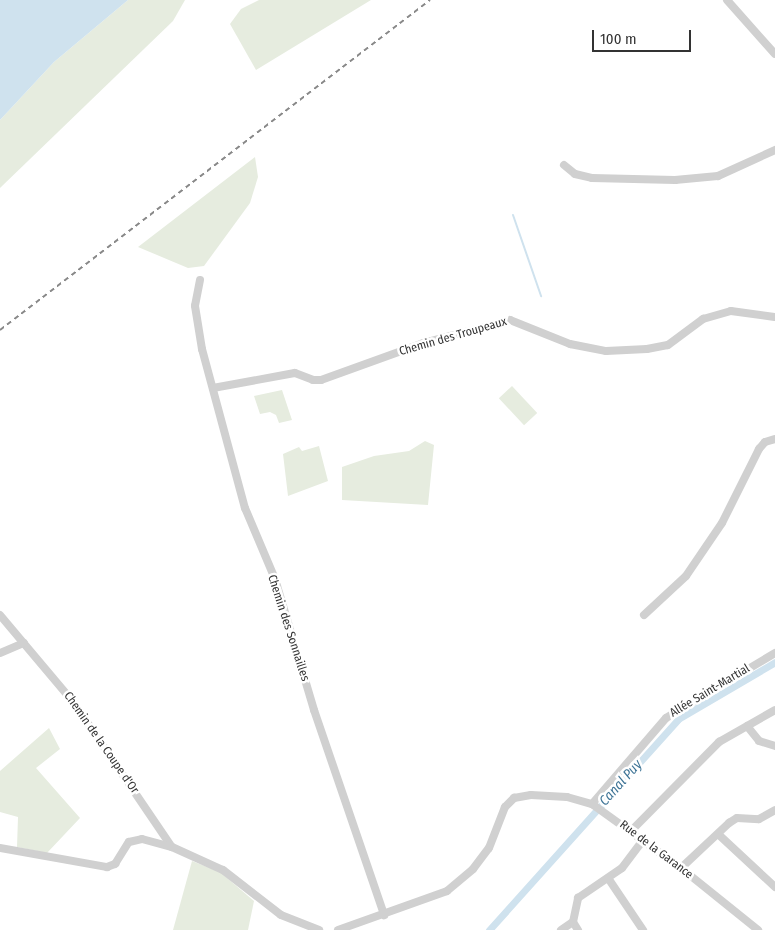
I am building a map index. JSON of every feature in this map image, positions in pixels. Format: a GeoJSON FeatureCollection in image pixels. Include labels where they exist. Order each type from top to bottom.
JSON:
{"type":"FeatureCollection","features":[{"type":"Feature","properties":{"kind":"street"},"geometry":{"type":"LineString","coordinates":[[727,0],[775,54]]}},
{"type":"Feature","properties":{"kind":"street"},"geometry":{"type":"LineString","coordinates":[[564,165],[575,174],[592,178],[675,180],[718,176],[775,150]]}},
{"type":"Feature","properties":{"kind":"street","name":"Chemin des Sonnailles"},"geometry":{"type":"LineString","coordinates":[[200,280],[195,315],[246,508],[274,579],[314,710],[384,915]]}},
{"type":"Feature","properties":{"kind":"street","name":"Chemin des Troupeaux"},"geometry":{"type":"LineString","coordinates":[[213,388],[295,373],[313,380],[322,380],[423,343],[510,320],[570,344],[606,351],[647,350],[668,345],[703,320],[731,311],[775,317]]}},
{"type":"Feature","properties":{"kind":"street"},"geometry":{"type":"LineString","coordinates":[[644,615],[686,576],[722,523],[759,449],[765,442],[775,440]]}},
{"type":"Feature","properties":{"kind":"street","name":"Chemin de la Coupe d'Or"},"geometry":{"type":"LineString","coordinates":[[0,615],[74,703],[172,846]]}},
{"type":"Feature","properties":{"kind":"street"},"geometry":{"type":"LineString","coordinates":[[0,653],[24,643]]}},
{"type":"Feature","properties":{"kind":"street","name":"Allée Saint-Martial"},"geometry":{"type":"LineString","coordinates":[[596,807],[666,718],[775,653]]}},
{"type":"Feature","properties":{"kind":"street"},"geometry":{"type":"LineString","coordinates":[[632,830],[719,742],[775,710]]}},
{"type":"Feature","properties":{"kind":"street"},"geometry":{"type":"LineString","coordinates":[[747,726],[759,741],[775,746]]}},
{"type":"Feature","properties":{"kind":"street","name":"Rue de la Garance"},"geometry":{"type":"LineString","coordinates":[[384,915],[447,891],[473,869],[489,848],[505,807],[514,798],[551,796],[596,807],[632,830],[758,930]]}},
{"type":"Feature","properties":{"kind":"street"},"geometry":{"type":"LineString","coordinates":[[681,868],[737,818],[759,819],[775,810]]}},
{"type":"Feature","properties":{"kind":"street"},"geometry":{"type":"LineString","coordinates":[[718,834],[775,887]]}},
{"type":"Feature","properties":{"kind":"street","name":"Chemin de la Coupe d'Or"},"geometry":{"type":"LineString","coordinates":[[0,848],[108,867],[115,864],[129,842],[142,839],[172,846],[222,870],[281,915],[319,930]]}},
{"type":"Feature","properties":{"kind":"street"},"geometry":{"type":"LineString","coordinates":[[578,930],[573,922],[578,898],[622,868],[644,839]]}},
{"type":"Feature","properties":{"kind":"street"},"geometry":{"type":"LineString","coordinates":[[608,878],[643,930]]}},
{"type":"Feature","properties":{"kind":"street"},"geometry":{"type":"LineString","coordinates":[[338,930],[384,915]]}},
{"type":"Feature","properties":{"kind":"street"},"geometry":{"type":"LineString","coordinates":[[561,930],[573,922]]}},
{"type":"Feature","properties":{"kind":"shaded area"},"geometry":{"type":"Polygon","coordinates":[[[128,0],[185,0],[173,21],[0,188],[0,120],[54,62],[128,0]]]}},
{"type":"Feature","properties":{"kind":"shaded area"},"geometry":{"type":"Polygon","coordinates":[[[259,0],[371,0],[256,70],[230,24],[241,9],[259,0]]]}},
{"type":"Feature","properties":{"kind":"shaded area"},"geometry":{"type":"Polygon","coordinates":[[[255,157],[258,177],[250,203],[204,266],[188,268],[138,247],[255,157]]]}},
{"type":"Feature","properties":{"kind":"shaded area"},"geometry":{"type":"Polygon","coordinates":[[[512,386],[537,413],[524,425],[499,398],[512,386]]]}},
{"type":"Feature","properties":{"kind":"shaded area"},"geometry":{"type":"Polygon","coordinates":[[[282,390],[292,420],[279,423],[276,415],[270,412],[260,414],[254,396],[282,390]]]}},
{"type":"Feature","properties":{"kind":"shaded area"},"geometry":{"type":"Polygon","coordinates":[[[425,441],[434,445],[428,505],[342,500],[342,467],[374,456],[409,451],[425,441]]]}},
{"type":"Feature","properties":{"kind":"shaded area"},"geometry":{"type":"Polygon","coordinates":[[[319,446],[328,481],[288,496],[283,454],[299,447],[302,451],[319,446]]]}},
{"type":"Feature","properties":{"kind":"shaded area"},"geometry":{"type":"Polygon","coordinates":[[[49,728],[60,749],[36,768],[80,818],[47,853],[17,847],[18,817],[0,812],[0,771],[49,728]]]}},
{"type":"Feature","properties":{"kind":"shaded area"},"geometry":{"type":"Polygon","coordinates":[[[192,861],[220,872],[254,901],[248,930],[173,930],[192,861]]]}},
{"type":"Feature","properties":{"kind":"water"},"geometry":{"type":"Polygon","coordinates":[[[0,0],[128,0],[54,62],[0,120],[0,0]]]}},
{"type":"Feature","properties":{"kind":"waterway"},"geometry":{"type":"LineString","coordinates":[[513,215],[541,296]]}},
{"type":"Feature","properties":{"kind":"waterway","name":"Canal Puy"},"geometry":{"type":"LineString","coordinates":[[489,930],[678,719],[775,662]]}},
{"type":"Feature","properties":{"kind":"railway"},"geometry":{"type":"LineString","coordinates":[[0,330],[430,0]]}}]}
